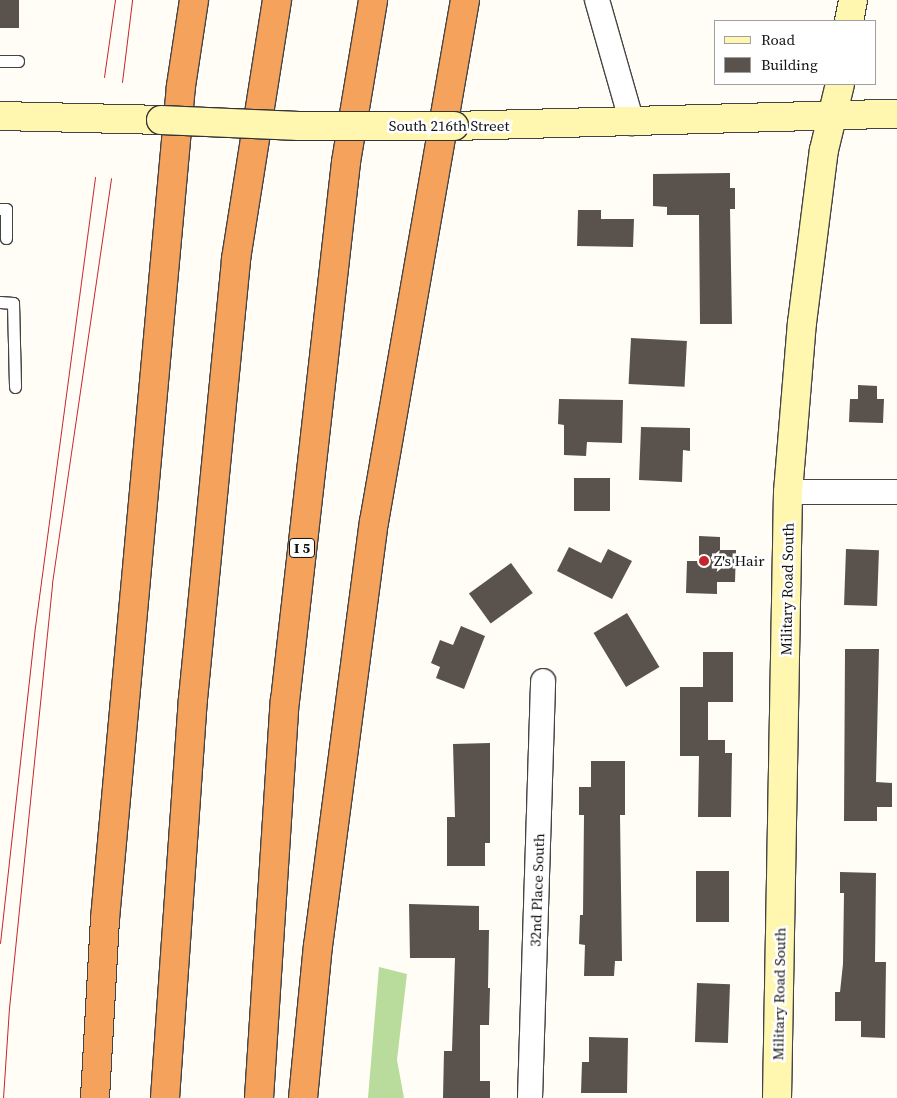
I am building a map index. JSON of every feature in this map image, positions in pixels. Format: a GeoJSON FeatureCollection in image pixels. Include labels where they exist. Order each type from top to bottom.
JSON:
{"type":"FeatureCollection","features":[{"type":"Feature","properties":{"kind":"highway"},"geometry":{"type":"LineString","coordinates":[[95,1098],[105,919],[181,86],[194,0]]}},
{"type":"Feature","properties":{"kind":"highway"},"geometry":{"type":"LineString","coordinates":[[151,429],[186,150],[213,0]]}},
{"type":"Feature","properties":{"kind":"highway"},"geometry":{"type":"LineString","coordinates":[[165,1098],[193,699],[236,259],[277,0]]}},
{"type":"Feature","properties":{"kind":"highway","name":"I 5"},"geometry":{"type":"LineString","coordinates":[[259,1098],[285,701],[346,162],[372,0]]}},
{"type":"Feature","properties":{"kind":"highway"},"geometry":{"type":"LineString","coordinates":[[303,1098],[318,946],[374,522],[465,0]]}},
{"type":"Feature","properties":{"kind":"main road"},"geometry":{"type":"LineString","coordinates":[[849,20],[853,0]]}},
{"type":"Feature","properties":{"kind":"main road","name":"Military Road South"},"geometry":{"type":"LineString","coordinates":[[777,1098],[788,492],[802,323],[824,150],[840,85]]}},
{"type":"Feature","properties":{"kind":"main road","name":"South 216th Street"},"geometry":{"type":"LineString","coordinates":[[0,116],[299,126],[454,126],[632,123],[897,114]]}},
{"type":"Feature","properties":{"kind":"street"},"geometry":{"type":"LineString","coordinates":[[597,0],[632,123]]}},
{"type":"Feature","properties":{"kind":"street"},"geometry":{"type":"LineString","coordinates":[[788,492],[897,492]]}},
{"type":"Feature","properties":{"kind":"street","name":"32nd Place South"},"geometry":{"type":"LineString","coordinates":[[530,1098],[543,681]]}},
{"type":"Feature","properties":{"kind":"lane"},"geometry":{"type":"LineString","coordinates":[[0,60],[18,61]]}},
{"type":"Feature","properties":{"kind":"lane"},"geometry":{"type":"LineString","coordinates":[[0,209],[6,209],[6,238]]}},
{"type":"Feature","properties":{"kind":"lane"},"geometry":{"type":"LineString","coordinates":[[0,302],[13,302],[15,387]]}},
{"type":"Feature","properties":{"kind":"green space"},"geometry":{"type":"Polygon","coordinates":[[[379,967],[407,974],[397,1060],[404,1098],[368,1098],[379,967]]]}},
{"type":"Feature","properties":{"kind":"building"},"geometry":{"type":"Polygon","coordinates":[[[0,0],[19,0],[19,28],[0,28],[0,0]]]}},
{"type":"Feature","properties":{"kind":"building"},"geometry":{"type":"Polygon","coordinates":[[[730,173],[730,188],[735,188],[735,209],[730,209],[732,324],[700,324],[699,215],[667,215],[667,207],[653,206],[653,174],[730,173]]]}},
{"type":"Feature","properties":{"kind":"building"},"geometry":{"type":"Polygon","coordinates":[[[578,210],[601,210],[601,219],[634,219],[633,247],[577,246],[578,210]]]}},
{"type":"Feature","properties":{"kind":"building"},"geometry":{"type":"Polygon","coordinates":[[[631,338],[687,341],[685,387],[629,384],[631,338]]]}},
{"type":"Feature","properties":{"kind":"building"},"geometry":{"type":"Polygon","coordinates":[[[858,385],[877,386],[877,399],[884,399],[883,423],[849,422],[850,399],[858,399],[858,385]]]}},
{"type":"Feature","properties":{"kind":"building"},"geometry":{"type":"Polygon","coordinates":[[[559,399],[623,400],[622,443],[587,442],[586,456],[564,455],[564,425],[558,424],[559,399]]]}},
{"type":"Feature","properties":{"kind":"building"},"geometry":{"type":"Polygon","coordinates":[[[641,427],[690,428],[690,451],[683,450],[682,482],[639,480],[641,427]]]}},
{"type":"Feature","properties":{"kind":"building"},"geometry":{"type":"Polygon","coordinates":[[[574,478],[610,478],[610,511],[574,511],[574,478]]]}},
{"type":"Feature","properties":{"kind":"building"},"geometry":{"type":"Polygon","coordinates":[[[699,536],[720,537],[720,550],[736,550],[735,582],[717,582],[717,594],[686,593],[687,561],[699,561],[699,536]]]}},
{"type":"Feature","properties":{"kind":"building"},"geometry":{"type":"Polygon","coordinates":[[[569,547],[601,563],[608,549],[632,561],[612,599],[557,571],[569,547]]]}},
{"type":"Feature","properties":{"kind":"building"},"geometry":{"type":"Polygon","coordinates":[[[846,549],[879,550],[877,606],[844,605],[846,549]]]}},
{"type":"Feature","properties":{"kind":"building"},"geometry":{"type":"Polygon","coordinates":[[[511,563],[533,593],[491,623],[469,594],[511,563]]]}},
{"type":"Feature","properties":{"kind":"building"},"geometry":{"type":"Polygon","coordinates":[[[627,613],[659,667],[626,687],[594,633],[627,613]]]}},
{"type":"Feature","properties":{"kind":"building"},"geometry":{"type":"Polygon","coordinates":[[[461,626],[485,636],[464,689],[436,678],[440,667],[431,663],[440,640],[453,645],[461,626]]]}},
{"type":"Feature","properties":{"kind":"building"},"geometry":{"type":"Polygon","coordinates":[[[845,649],[879,649],[876,782],[892,783],[892,807],[877,807],[877,821],[844,821],[845,649]]]}},
{"type":"Feature","properties":{"kind":"building"},"geometry":{"type":"Polygon","coordinates":[[[703,652],[733,652],[733,702],[708,702],[708,740],[725,740],[725,753],[732,753],[731,817],[698,817],[699,756],[680,756],[680,687],[703,687],[703,652]]]}},
{"type":"Feature","properties":{"kind":"building"},"geometry":{"type":"Polygon","coordinates":[[[490,743],[490,843],[485,843],[485,866],[447,866],[447,817],[455,817],[453,744],[490,743]]]}},
{"type":"Feature","properties":{"kind":"building"},"geometry":{"type":"Polygon","coordinates":[[[591,761],[625,761],[625,815],[620,815],[622,961],[615,961],[614,976],[584,976],[585,945],[579,944],[580,915],[583,915],[584,815],[579,815],[579,787],[591,787],[591,761]]]}},
{"type":"Feature","properties":{"kind":"building"},"geometry":{"type":"Polygon","coordinates":[[[696,871],[729,871],[729,922],[696,922],[696,871]]]}},
{"type":"Feature","properties":{"kind":"building"},"geometry":{"type":"Polygon","coordinates":[[[840,872],[876,873],[875,962],[886,962],[885,1038],[861,1037],[861,1021],[835,1021],[835,992],[840,992],[843,964],[844,893],[840,893],[840,872]]]}},
{"type":"Feature","properties":{"kind":"building"},"geometry":{"type":"Polygon","coordinates":[[[409,904],[479,906],[479,930],[489,930],[488,988],[490,988],[489,1025],[480,1025],[480,1081],[490,1081],[490,1098],[443,1098],[444,1051],[452,1051],[455,958],[410,958],[409,904]]]}},
{"type":"Feature","properties":{"kind":"building"},"geometry":{"type":"Polygon","coordinates":[[[697,983],[730,984],[728,1043],[695,1042],[697,983]]]}},
{"type":"Feature","properties":{"kind":"building"},"geometry":{"type":"Polygon","coordinates":[[[589,1037],[628,1038],[627,1093],[581,1093],[582,1062],[589,1062],[589,1037]]]}},
{"type":"Feature","properties":{"kind":"tram line"},"geometry":{"type":"LineString","coordinates":[[104,77],[115,0]]}},
{"type":"Feature","properties":{"kind":"tram line"},"geometry":{"type":"LineString","coordinates":[[122,82],[132,0]]}},
{"type":"Feature","properties":{"kind":"tram line"},"geometry":{"type":"LineString","coordinates":[[0,943],[35,627],[95,177]]}},
{"type":"Feature","properties":{"kind":"tram line"},"geometry":{"type":"LineString","coordinates":[[3,1098],[9,1008],[52,583],[111,178]]}},
{"type":"Feature","properties":{"kind":"place","name":"Z's Hair"},"geometry":{"type":"Point","coordinates":[704,561]}}]}
